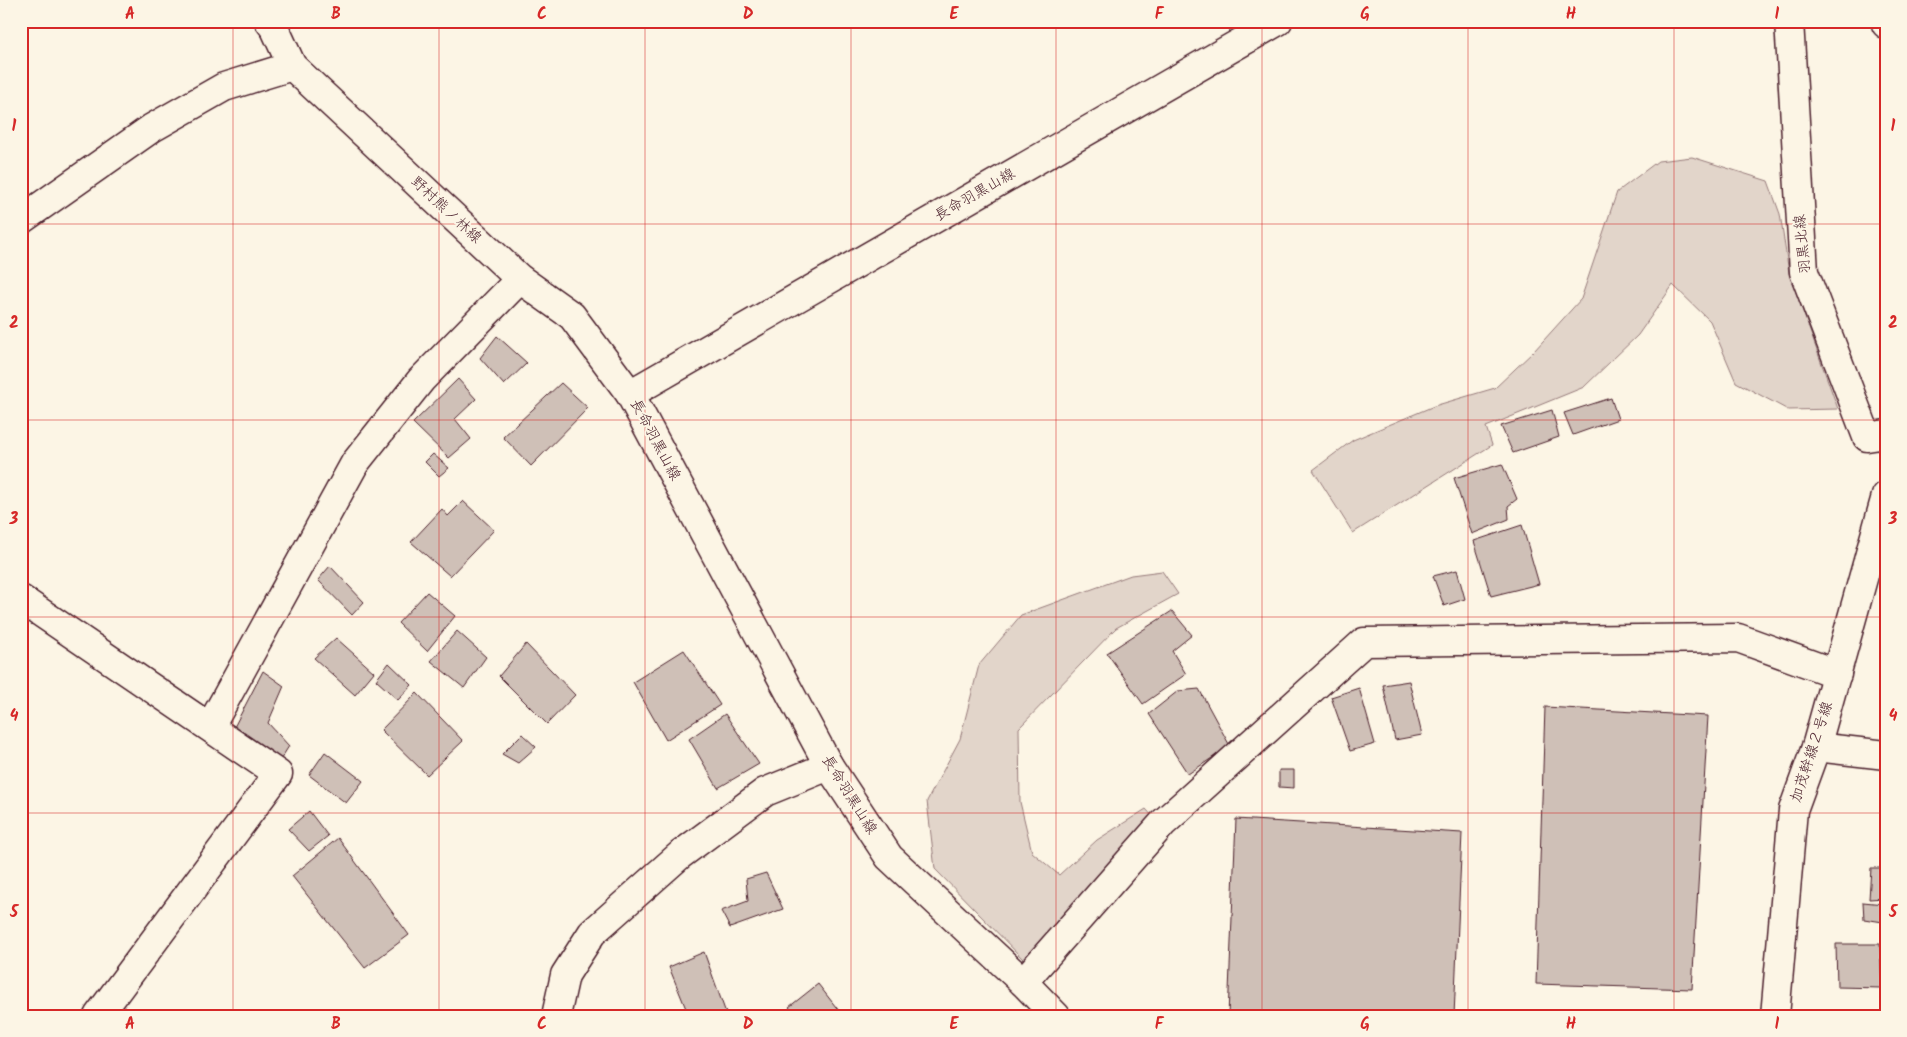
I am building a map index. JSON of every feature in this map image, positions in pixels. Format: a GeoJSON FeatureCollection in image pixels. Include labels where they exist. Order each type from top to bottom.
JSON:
{"type":"FeatureCollection","features":[{"type":"Feature","properties":{"kind":"street","name":"野村熊ノ林線"},"geometry":{"type":"LineString","coordinates":[[269,21],[275,29],[292,66],[520,279],[572,316],[630,394]]}},
{"type":"Feature","properties":{"kind":"street","name":"長命羽黒山線"},"geometry":{"type":"LineString","coordinates":[[1056,1016],[1023,982],[889,857],[829,766],[630,394],[1278,21]]}},
{"type":"Feature","properties":{"kind":"street","name":"羽黒北線"},"geometry":{"type":"LineString","coordinates":[[1789,21],[1804,272],[1867,437],[1886,434]]}},
{"type":"Feature","properties":{"kind":"street"},"geometry":{"type":"LineString","coordinates":[[21,220],[152,128],[224,88],[292,66]]}},
{"type":"Feature","properties":{"kind":"street"},"geometry":{"type":"LineString","coordinates":[[210,727],[355,463],[420,380],[520,279]]}},
{"type":"Feature","properties":{"kind":"street","name":"加茂幹線２号線"},"geometry":{"type":"LineString","coordinates":[[1775,1016],[1793,810],[1816,747],[1886,496]]}},
{"type":"Feature","properties":{"kind":"street"},"geometry":{"type":"LineString","coordinates":[[21,599],[278,774],[98,1016]]}},
{"type":"Feature","properties":{"kind":"street"},"geometry":{"type":"LineString","coordinates":[[1023,982],[1163,823],[1364,642],[1738,638],[1837,674]]}},
{"type":"Feature","properties":{"kind":"street"},"geometry":{"type":"LineString","coordinates":[[1816,747],[1886,755]]}},
{"type":"Feature","properties":{"kind":"street"},"geometry":{"type":"LineString","coordinates":[[556,1016],[565,975],[592,933],[680,855],[764,792],[829,766]]}},
{"type":"Feature","properties":{"kind":"shaded area"},"geometry":{"type":"Polygon","coordinates":[[[1692,157],[1768,181],[1780,214],[1789,273],[1838,409],[1788,410],[1736,382],[1710,321],[1673,285],[1638,335],[1584,387],[1486,427],[1492,445],[1353,533],[1313,470],[1353,440],[1434,406],[1495,388],[1534,351],[1581,299],[1617,192],[1658,161],[1692,157]]]}},
{"type":"Feature","properties":{"kind":"shaded area"},"geometry":{"type":"Polygon","coordinates":[[[1162,571],[1178,594],[1116,628],[1019,728],[1020,802],[1032,852],[1059,875],[1097,840],[1146,809],[1154,818],[1023,959],[935,869],[927,801],[960,739],[979,665],[1021,615],[1131,575],[1162,571]]]}},
{"type":"Feature","properties":{"kind":"building"},"geometry":{"type":"Polygon","coordinates":[[[497,336],[527,363],[504,385],[480,358],[497,336]]]}},
{"type":"Feature","properties":{"kind":"building"},"geometry":{"type":"Polygon","coordinates":[[[458,379],[476,399],[455,419],[471,439],[449,458],[413,423],[458,379]]]}},
{"type":"Feature","properties":{"kind":"building"},"geometry":{"type":"Polygon","coordinates":[[[561,383],[588,408],[531,466],[503,437],[561,383]]]}},
{"type":"Feature","properties":{"kind":"building"},"geometry":{"type":"Polygon","coordinates":[[[1611,398],[1618,419],[1573,435],[1564,413],[1611,398]]]}},
{"type":"Feature","properties":{"kind":"building"},"geometry":{"type":"Polygon","coordinates":[[[1552,410],[1559,437],[1513,453],[1501,426],[1552,410]]]}},
{"type":"Feature","properties":{"kind":"building"},"geometry":{"type":"Polygon","coordinates":[[[433,454],[449,468],[439,476],[425,462],[433,454]]]}},
{"type":"Feature","properties":{"kind":"building"},"geometry":{"type":"Polygon","coordinates":[[[1502,464],[1517,499],[1508,506],[1509,519],[1472,534],[1454,478],[1502,464]]]}},
{"type":"Feature","properties":{"kind":"building"},"geometry":{"type":"Polygon","coordinates":[[[463,501],[494,530],[450,576],[411,542],[442,509],[448,516],[463,501]]]}},
{"type":"Feature","properties":{"kind":"building"},"geometry":{"type":"Polygon","coordinates":[[[1522,525],[1539,584],[1491,596],[1474,541],[1522,525]]]}},
{"type":"Feature","properties":{"kind":"building"},"geometry":{"type":"Polygon","coordinates":[[[330,566],[364,602],[352,615],[318,580],[330,566]]]}},
{"type":"Feature","properties":{"kind":"building"},"geometry":{"type":"Polygon","coordinates":[[[1457,570],[1465,599],[1444,606],[1433,576],[1457,570]]]}},
{"type":"Feature","properties":{"kind":"building"},"geometry":{"type":"Polygon","coordinates":[[[427,592],[455,616],[427,651],[398,623],[427,592]]]}},
{"type":"Feature","properties":{"kind":"building"},"geometry":{"type":"Polygon","coordinates":[[[1172,611],[1192,635],[1172,651],[1186,674],[1143,704],[1107,653],[1172,611]]]}},
{"type":"Feature","properties":{"kind":"building"},"geometry":{"type":"Polygon","coordinates":[[[457,631],[486,657],[464,688],[431,661],[457,631]]]}},
{"type":"Feature","properties":{"kind":"building"},"geometry":{"type":"Polygon","coordinates":[[[336,638],[374,672],[355,695],[314,658],[336,638]]]}},
{"type":"Feature","properties":{"kind":"building"},"geometry":{"type":"Polygon","coordinates":[[[526,644],[575,695],[547,724],[499,676],[526,644]]]}},
{"type":"Feature","properties":{"kind":"building"},"geometry":{"type":"Polygon","coordinates":[[[684,650],[720,705],[666,740],[633,682],[684,650]]]}},
{"type":"Feature","properties":{"kind":"building"},"geometry":{"type":"Polygon","coordinates":[[[389,663],[412,685],[398,700],[376,680],[389,663]]]}},
{"type":"Feature","properties":{"kind":"building"},"geometry":{"type":"Polygon","coordinates":[[[263,671],[284,686],[268,723],[289,746],[279,762],[231,733],[263,671]]]}},
{"type":"Feature","properties":{"kind":"building"},"geometry":{"type":"Polygon","coordinates":[[[1409,681],[1422,735],[1395,740],[1383,685],[1409,681]]]}},
{"type":"Feature","properties":{"kind":"building"},"geometry":{"type":"Polygon","coordinates":[[[1359,688],[1375,744],[1350,751],[1331,697],[1359,688]]]}},
{"type":"Feature","properties":{"kind":"building"},"geometry":{"type":"Polygon","coordinates":[[[1199,689],[1230,746],[1188,774],[1149,714],[1178,691],[1199,689]]]}},
{"type":"Feature","properties":{"kind":"building"},"geometry":{"type":"Polygon","coordinates":[[[417,693],[463,741],[427,775],[381,730],[417,693]]]}},
{"type":"Feature","properties":{"kind":"building"},"geometry":{"type":"Polygon","coordinates":[[[1545,707],[1708,716],[1692,989],[1536,984],[1545,707]]]}},
{"type":"Feature","properties":{"kind":"building"},"geometry":{"type":"Polygon","coordinates":[[[725,714],[759,764],[718,788],[689,739],[725,714]]]}},
{"type":"Feature","properties":{"kind":"building"},"geometry":{"type":"Polygon","coordinates":[[[522,734],[536,747],[518,763],[502,754],[522,734]]]}},
{"type":"Feature","properties":{"kind":"building"},"geometry":{"type":"Polygon","coordinates":[[[325,752],[363,781],[346,803],[309,775],[325,752]]]}},
{"type":"Feature","properties":{"kind":"building"},"geometry":{"type":"Polygon","coordinates":[[[1279,770],[1294,770],[1294,788],[1279,787],[1279,770]]]}},
{"type":"Feature","properties":{"kind":"building"},"geometry":{"type":"Polygon","coordinates":[[[309,811],[328,836],[309,851],[288,829],[309,811]]]}},
{"type":"Feature","properties":{"kind":"building"},"geometry":{"type":"Polygon","coordinates":[[[1236,819],[1462,833],[1454,1016],[1228,1016],[1236,819]]]}},
{"type":"Feature","properties":{"kind":"building"},"geometry":{"type":"Polygon","coordinates":[[[338,838],[409,935],[365,968],[292,876],[338,838]]]}},
{"type":"Feature","properties":{"kind":"building"},"geometry":{"type":"Polygon","coordinates":[[[1871,868],[1886,868],[1886,898],[1869,899],[1871,868]]]}},
{"type":"Feature","properties":{"kind":"building"},"geometry":{"type":"Polygon","coordinates":[[[766,873],[783,909],[730,928],[721,911],[748,901],[746,879],[766,873]]]}},
{"type":"Feature","properties":{"kind":"building"},"geometry":{"type":"Polygon","coordinates":[[[1863,902],[1884,904],[1883,922],[1864,919],[1863,902]]]}},
{"type":"Feature","properties":{"kind":"building"},"geometry":{"type":"Polygon","coordinates":[[[1836,944],[1880,944],[1882,988],[1837,987],[1836,944]]]}},
{"type":"Feature","properties":{"kind":"building"},"geometry":{"type":"Polygon","coordinates":[[[704,952],[727,1016],[689,1016],[669,967],[704,952]]]}},
{"type":"Feature","properties":{"kind":"building"},"geometry":{"type":"Polygon","coordinates":[[[818,984],[843,1016],[796,1016],[789,1007],[818,984]]]}}]}
